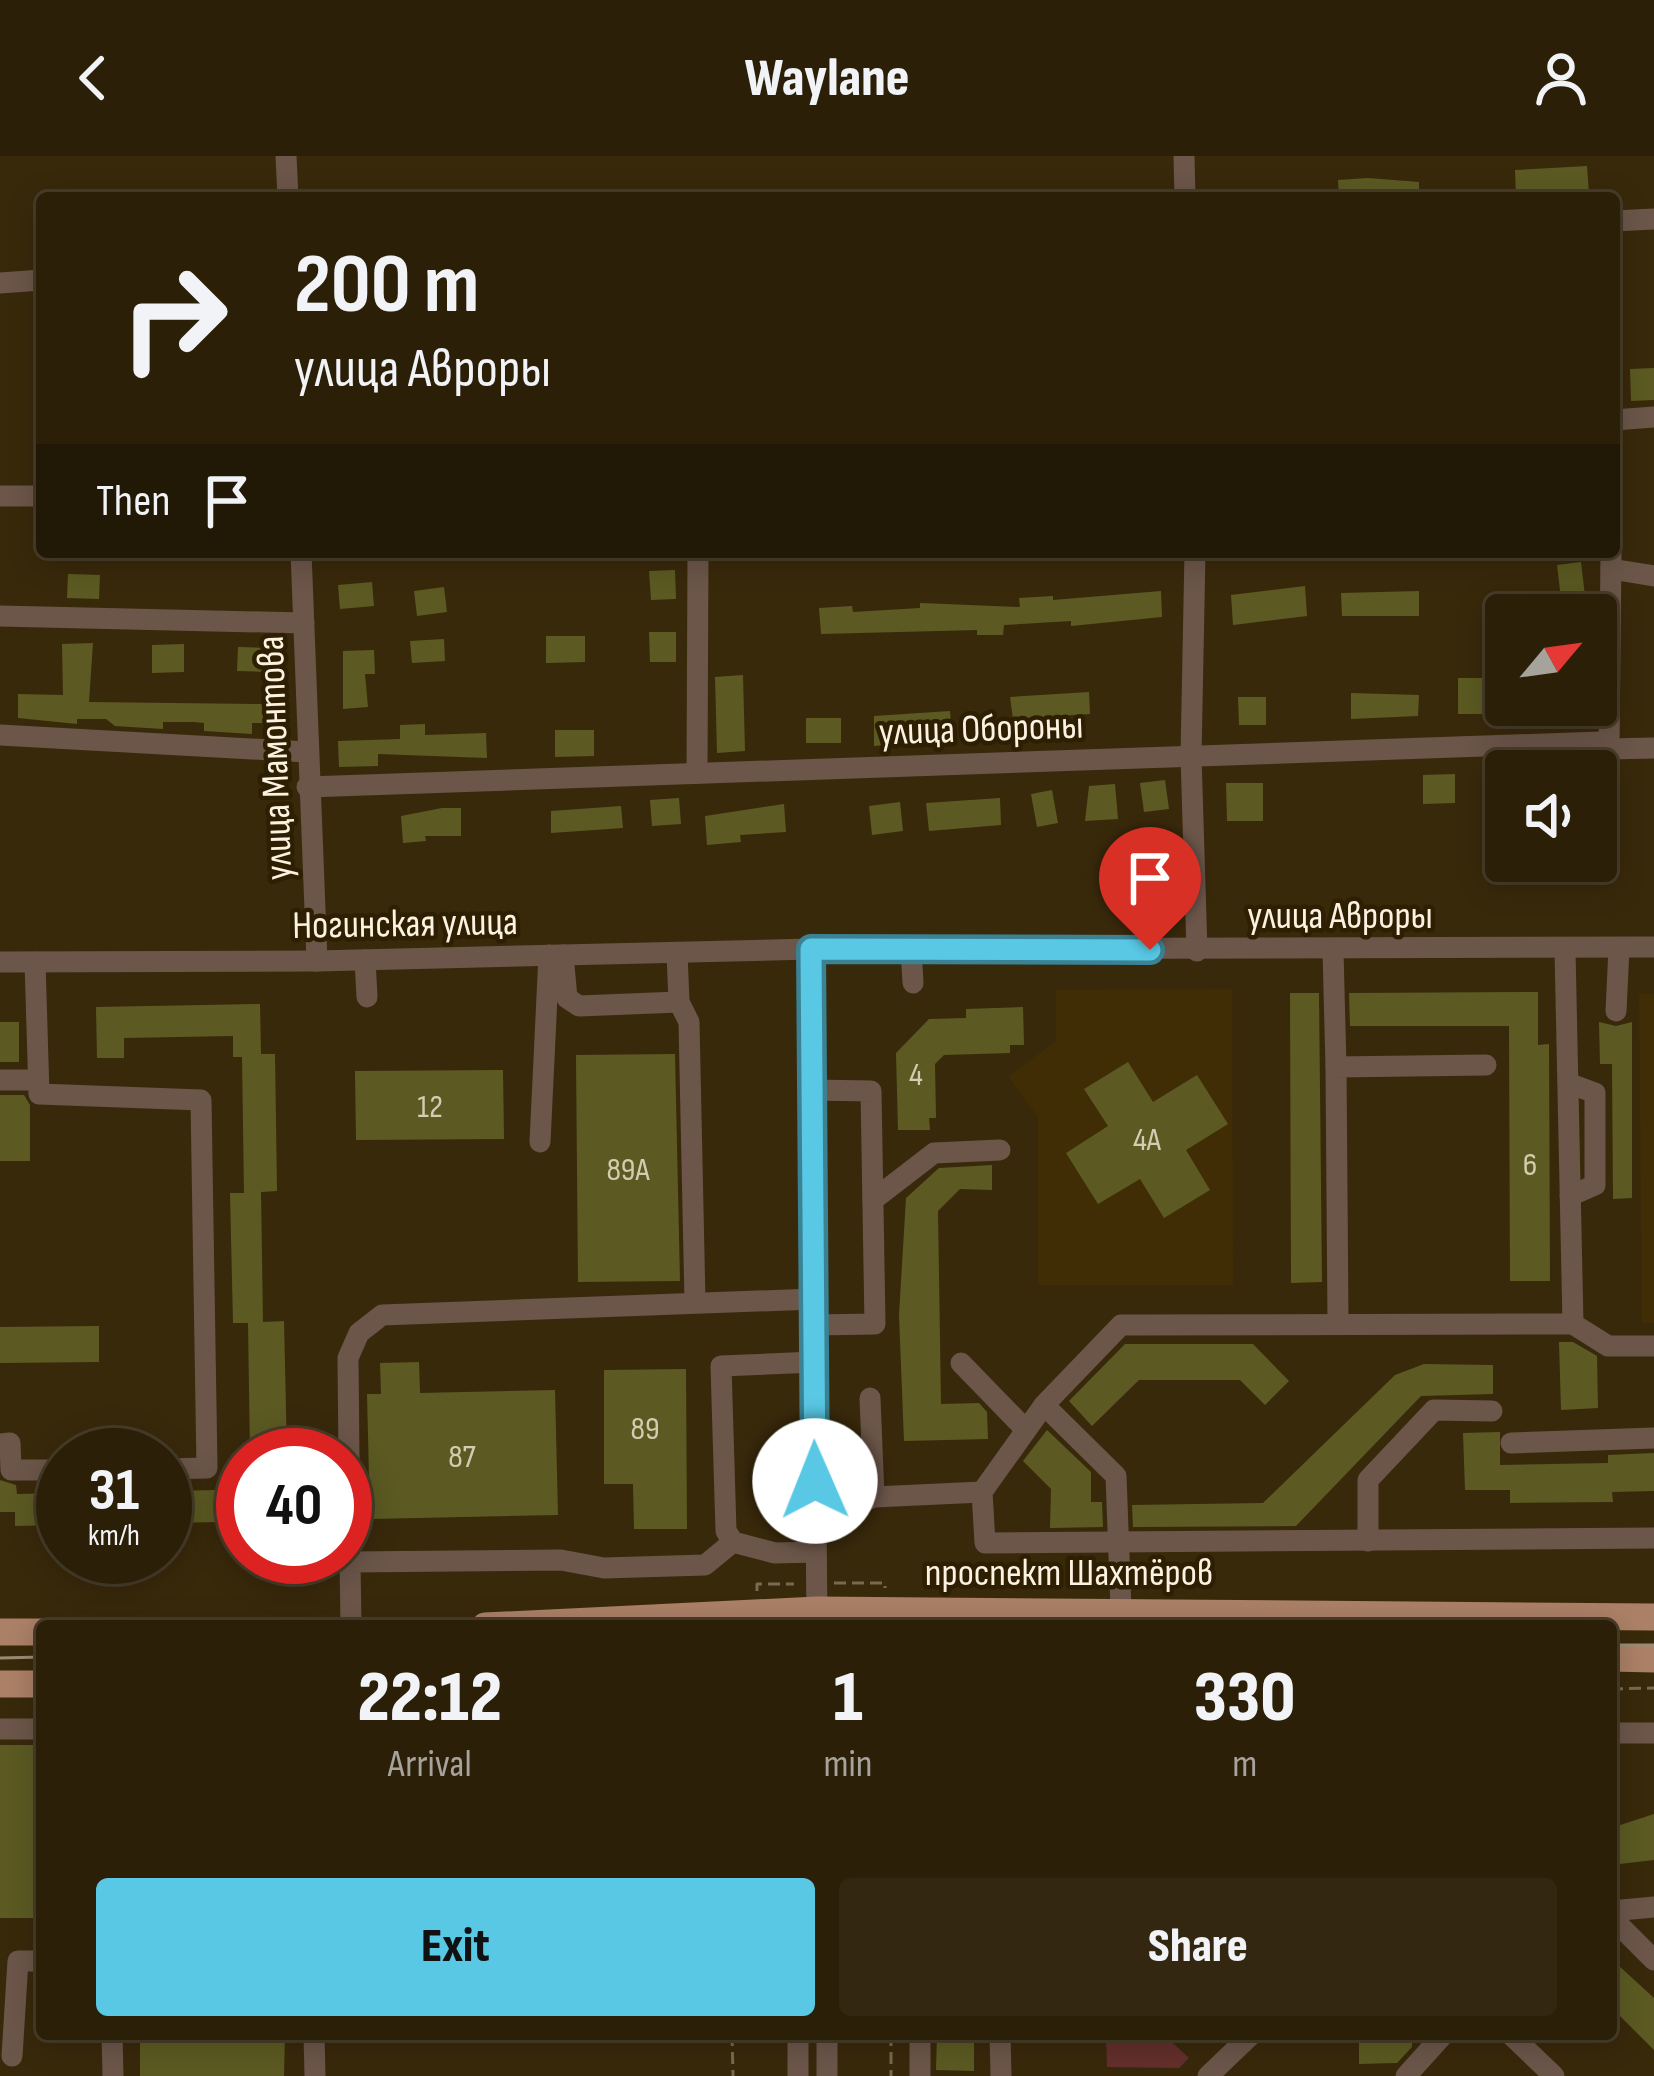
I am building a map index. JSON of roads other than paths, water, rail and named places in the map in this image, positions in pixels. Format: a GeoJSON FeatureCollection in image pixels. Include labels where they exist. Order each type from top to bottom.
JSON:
{"type":"FeatureCollection","features":[{"type":"Feature","properties":{"kind":"main road","name":"проспект Шахтёров"},"geometry":{"type":"LineString","coordinates":[[734,1620],[1121,1609],[1654,1617]]}},
{"type":"Feature","properties":{"kind":"main road"},"geometry":{"type":"LineString","coordinates":[[0,1632],[36,1631]]}},
{"type":"Feature","properties":{"kind":"main road"},"geometry":{"type":"LineString","coordinates":[[1617,1658],[1654,1659]]}},
{"type":"Feature","properties":{"kind":"main road"},"geometry":{"type":"LineString","coordinates":[[0,1684],[36,1684]]}},
{"type":"Feature","properties":{"kind":"street"},"geometry":{"type":"LineString","coordinates":[[286,156],[288,192]]}},
{"type":"Feature","properties":{"kind":"street"},"geometry":{"type":"LineString","coordinates":[[1184,156],[1185,192]]}},
{"type":"Feature","properties":{"kind":"street"},"geometry":{"type":"LineString","coordinates":[[1620,221],[1654,219]]}},
{"type":"Feature","properties":{"kind":"street"},"geometry":{"type":"LineString","coordinates":[[0,283],[36,280]]}},
{"type":"Feature","properties":{"kind":"street"},"geometry":{"type":"LineString","coordinates":[[1620,420],[1654,417]]}},
{"type":"Feature","properties":{"kind":"street"},"geometry":{"type":"LineString","coordinates":[[0,496],[36,496]]}},
{"type":"Feature","properties":{"kind":"street","name":"улица Мамонтова"},"geometry":{"type":"LineString","coordinates":[[301,558],[317,961]]}},
{"type":"Feature","properties":{"kind":"street"},"geometry":{"type":"LineString","coordinates":[[697,773],[698,558]]}},
{"type":"Feature","properties":{"kind":"street"},"geometry":{"type":"LineString","coordinates":[[1194,558],[1197,951]]}},
{"type":"Feature","properties":{"kind":"street"},"geometry":{"type":"LineString","coordinates":[[1609,749],[1611,561],[1654,576]]}},
{"type":"Feature","properties":{"kind":"street"},"geometry":{"type":"LineString","coordinates":[[0,616],[304,623]]}},
{"type":"Feature","properties":{"kind":"street"},"geometry":{"type":"LineString","coordinates":[[0,735],[307,752]]}},
{"type":"Feature","properties":{"kind":"street","name":"улица Обороны"},"geometry":{"type":"LineString","coordinates":[[307,787],[1601,742],[1609,749],[1654,748]]}},
{"type":"Feature","properties":{"kind":"street","name":"улица Авроры"},"geometry":{"type":"LineString","coordinates":[[811,949],[1654,947]]}},
{"type":"Feature","properties":{"kind":"street"},"geometry":{"type":"LineString","coordinates":[[1616,1011],[1619,948]]}},
{"type":"Feature","properties":{"kind":"street"},"geometry":{"type":"LineString","coordinates":[[811,949],[817,1618]]}},
{"type":"Feature","properties":{"kind":"street","name":"Ногинская улица"},"geometry":{"type":"LineString","coordinates":[[0,962],[317,961],[811,949]]}},
{"type":"Feature","properties":{"kind":"street"},"geometry":{"type":"LineString","coordinates":[[911,949],[913,983]]}},
{"type":"Feature","properties":{"kind":"street"},"geometry":{"type":"LineString","coordinates":[[1333,950],[1338,1322]]}},
{"type":"Feature","properties":{"kind":"street"},"geometry":{"type":"LineString","coordinates":[[1565,950],[1573,1324]]}},
{"type":"Feature","properties":{"kind":"street"},"geometry":{"type":"LineString","coordinates":[[677,953],[679,1002],[689,1022],[695,1302]]}},
{"type":"Feature","properties":{"kind":"street"},"geometry":{"type":"LineString","coordinates":[[556,955],[568,998],[578,1006],[679,1002]]}},
{"type":"Feature","properties":{"kind":"street"},"geometry":{"type":"LineString","coordinates":[[540,1142],[556,955]]}},
{"type":"Feature","properties":{"kind":"street"},"geometry":{"type":"LineString","coordinates":[[365,960],[368,997]]}},
{"type":"Feature","properties":{"kind":"street"},"geometry":{"type":"LineString","coordinates":[[35,962],[40,1094],[201,1100],[207,1468],[192,1468]]}},
{"type":"Feature","properties":{"kind":"street"},"geometry":{"type":"LineString","coordinates":[[1336,1067],[1486,1065]]}},
{"type":"Feature","properties":{"kind":"street"},"geometry":{"type":"LineString","coordinates":[[0,1080],[38,1080]]}},
{"type":"Feature","properties":{"kind":"street"},"geometry":{"type":"LineString","coordinates":[[1568,1083],[1595,1093],[1595,1185],[1570,1196]]}},
{"type":"Feature","properties":{"kind":"street"},"geometry":{"type":"LineString","coordinates":[[812,1090],[871,1091],[875,1324],[814,1325]]}},
{"type":"Feature","properties":{"kind":"street"},"geometry":{"type":"LineString","coordinates":[[1569,1140],[1595,1137]]}},
{"type":"Feature","properties":{"kind":"street"},"geometry":{"type":"LineString","coordinates":[[873,1200],[934,1153],[1000,1150]]}},
{"type":"Feature","properties":{"kind":"street"},"geometry":{"type":"LineString","coordinates":[[349,1428],[348,1358],[359,1333],[382,1315],[814,1299]]}},
{"type":"Feature","properties":{"kind":"street"},"geometry":{"type":"LineString","coordinates":[[1654,1346],[1609,1346],[1573,1324],[1120,1325],[1045,1405],[982,1492],[985,1543],[1654,1538]]}},
{"type":"Feature","properties":{"kind":"street"},"geometry":{"type":"LineString","coordinates":[[814,1362],[721,1366],[726,1531],[734,1542],[775,1553],[816,1552]]}},
{"type":"Feature","properties":{"kind":"street"},"geometry":{"type":"LineString","coordinates":[[961,1364],[1026,1430]]}},
{"type":"Feature","properties":{"kind":"street"},"geometry":{"type":"LineString","coordinates":[[870,1398],[874,1498]]}},
{"type":"Feature","properties":{"kind":"street"},"geometry":{"type":"LineString","coordinates":[[1045,1405],[1116,1476],[1121,1609]]}},
{"type":"Feature","properties":{"kind":"street"},"geometry":{"type":"LineString","coordinates":[[1368,1541],[1368,1480],[1434,1410],[1492,1411]]}},
{"type":"Feature","properties":{"kind":"street"},"geometry":{"type":"LineString","coordinates":[[1510,1443],[1654,1438]]}},
{"type":"Feature","properties":{"kind":"street"},"geometry":{"type":"LineString","coordinates":[[0,1444],[10,1443],[11,1470],[36,1470]]}},
{"type":"Feature","properties":{"kind":"street"},"geometry":{"type":"LineString","coordinates":[[816,1521],[874,1498],[982,1492]]}},
{"type":"Feature","properties":{"kind":"street"},"geometry":{"type":"LineString","coordinates":[[372,1562],[561,1560],[604,1568],[705,1565],[734,1542]]}},
{"type":"Feature","properties":{"kind":"street"},"geometry":{"type":"LineString","coordinates":[[350,1584],[351,1620]]}},
{"type":"Feature","properties":{"kind":"street"},"geometry":{"type":"LineString","coordinates":[[0,1729],[36,1729]]}},
{"type":"Feature","properties":{"kind":"street"},"geometry":{"type":"LineString","coordinates":[[1617,1733],[1654,1733]]}},
{"type":"Feature","properties":{"kind":"street"},"geometry":{"type":"LineString","coordinates":[[1617,1913],[1654,1907]]}},
{"type":"Feature","properties":{"kind":"street"},"geometry":{"type":"LineString","coordinates":[[1617,1920],[1654,1960]]}},
{"type":"Feature","properties":{"kind":"street"},"geometry":{"type":"LineString","coordinates":[[12,2056],[18,1961],[36,1961]]}},
{"type":"Feature","properties":{"kind":"street"},"geometry":{"type":"LineString","coordinates":[[112,2040],[113,2076]]}},
{"type":"Feature","properties":{"kind":"street"},"geometry":{"type":"LineString","coordinates":[[314,2040],[315,2076]]}},
{"type":"Feature","properties":{"kind":"street"},"geometry":{"type":"LineString","coordinates":[[798,2040],[798,2076]]}},
{"type":"Feature","properties":{"kind":"street"},"geometry":{"type":"LineString","coordinates":[[827,2040],[827,2076]]}},
{"type":"Feature","properties":{"kind":"street"},"geometry":{"type":"LineString","coordinates":[[920,2040],[920,2076]]}},
{"type":"Feature","properties":{"kind":"street"},"geometry":{"type":"LineString","coordinates":[[1000,2040],[1001,2076]]}},
{"type":"Feature","properties":{"kind":"street"},"geometry":{"type":"LineString","coordinates":[[1208,2076],[1246,2040]]}},
{"type":"Feature","properties":{"kind":"street"},"geometry":{"type":"LineString","coordinates":[[1406,2076],[1439,2040]]}},
{"type":"Feature","properties":{"kind":"street"},"geometry":{"type":"LineString","coordinates":[[1516,2040],[1554,2076]]}},
{"type":"Feature","properties":{"kind":"tram line"},"geometry":{"type":"LineString","coordinates":[[1617,1645],[1654,1645]]}},
{"type":"Feature","properties":{"kind":"tram line"},"geometry":{"type":"LineString","coordinates":[[0,1658],[36,1657]]}}]}
